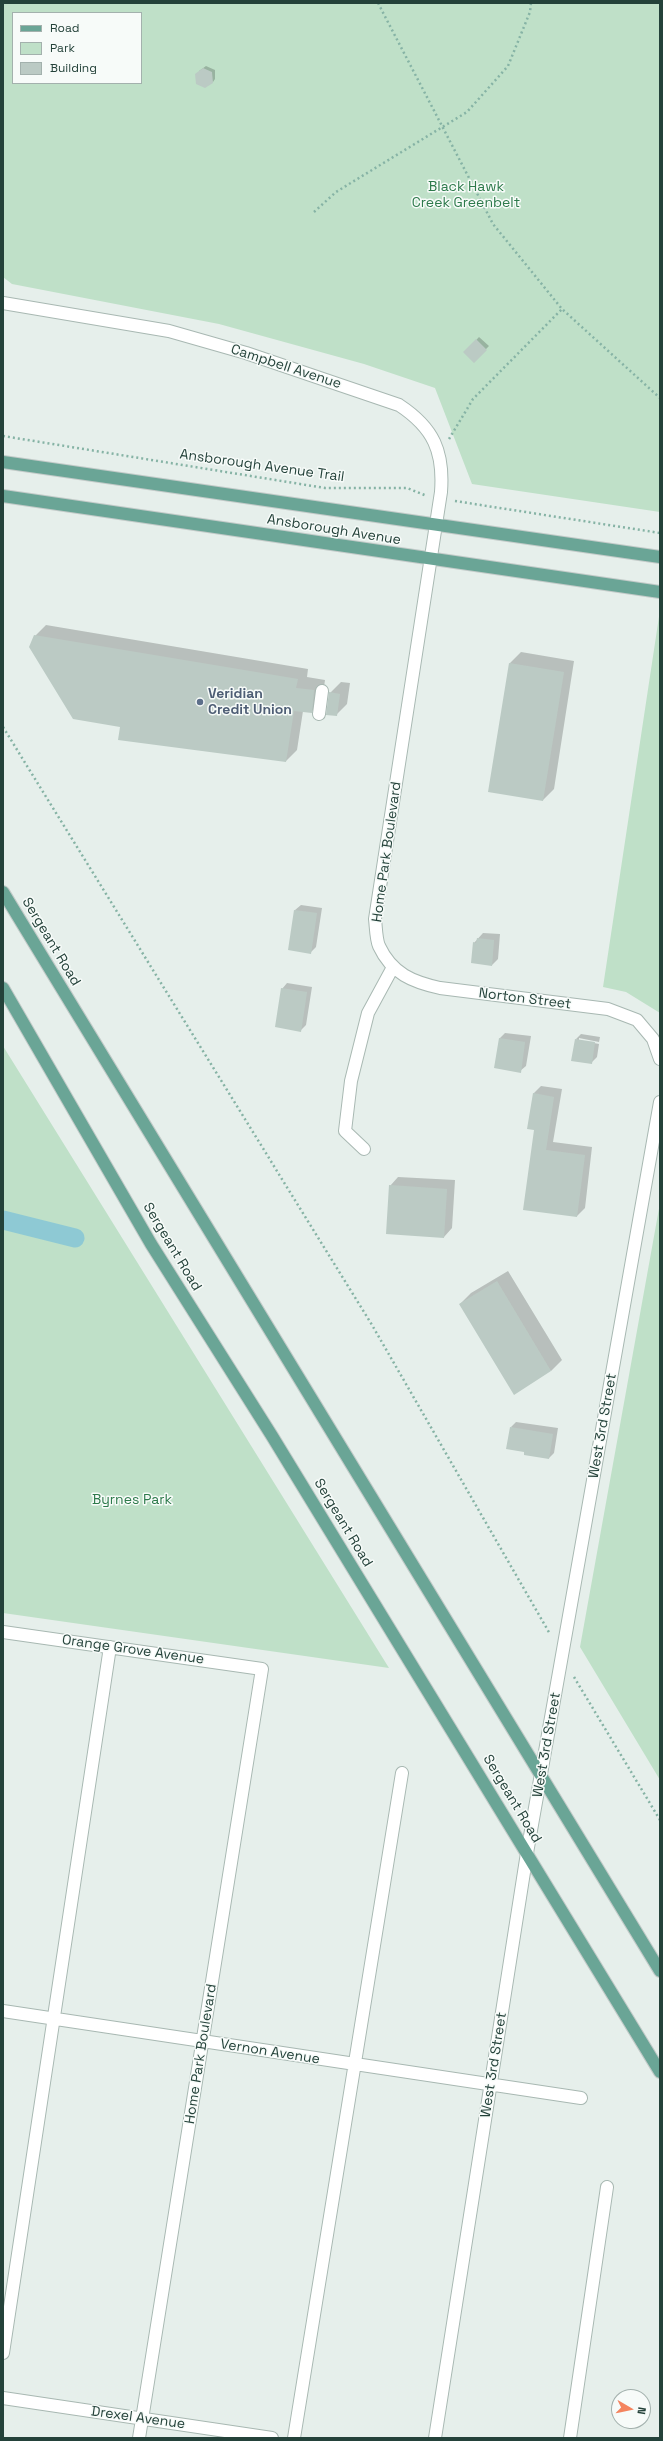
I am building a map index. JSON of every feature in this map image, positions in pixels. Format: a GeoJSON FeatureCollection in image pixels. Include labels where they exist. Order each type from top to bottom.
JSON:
{"type":"FeatureCollection","features":[{"type":"Feature","properties":{"kind":"main road","name":"Ansborough Avenue"},"geometry":{"type":"LineString","coordinates":[[3,462],[660,557]]}},
{"type":"Feature","properties":{"kind":"main road","name":"Ansborough Avenue"},"geometry":{"type":"LineString","coordinates":[[3,496],[431,560],[660,592]]}},
{"type":"Feature","properties":{"kind":"main road","name":"Sergeant Road"},"geometry":{"type":"LineString","coordinates":[[3,892],[660,1971]]}},
{"type":"Feature","properties":{"kind":"main road","name":"Sergeant Road"},"geometry":{"type":"LineString","coordinates":[[3,988],[151,1244],[276,1443],[660,2072]]}},
{"type":"Feature","properties":{"kind":"street","name":"Campbell Avenue"},"geometry":{"type":"LineString","coordinates":[[3,303],[169,331],[246,353],[399,405],[424,425],[440,455],[443,472],[437,525],[431,560]]}},
{"type":"Feature","properties":{"kind":"street","name":"Home Park Boulevard"},"geometry":{"type":"LineString","coordinates":[[393,967],[379,946],[375,919],[431,560]]}},
{"type":"Feature","properties":{"kind":"street"},"geometry":{"type":"LineString","coordinates":[[319,714],[322,691]]}},
{"type":"Feature","properties":{"kind":"street","name":"Norton Street"},"geometry":{"type":"LineString","coordinates":[[393,967],[414,982],[440,988],[608,1009],[637,1020],[653,1039],[660,1059]]}},
{"type":"Feature","properties":{"kind":"street"},"geometry":{"type":"LineString","coordinates":[[364,1149],[345,1131],[351,1081],[368,1013],[393,967]]}},
{"type":"Feature","properties":{"kind":"street","name":"West 3rd Street"},"geometry":{"type":"LineString","coordinates":[[435,2438],[527,1853],[542,1776],[660,1102]]}},
{"type":"Feature","properties":{"kind":"street","name":"Orange Grove Avenue"},"geometry":{"type":"LineString","coordinates":[[3,1632],[262,1670]]}},
{"type":"Feature","properties":{"kind":"street"},"geometry":{"type":"LineString","coordinates":[[3,2353],[110,1647]]}},
{"type":"Feature","properties":{"kind":"street","name":"Home Park Boulevard"},"geometry":{"type":"LineString","coordinates":[[140,2438],[262,1670]]}},
{"type":"Feature","properties":{"kind":"street"},"geometry":{"type":"LineString","coordinates":[[294,2438],[353,2064],[402,1773]]}},
{"type":"Feature","properties":{"kind":"street","name":"Vernon Avenue"},"geometry":{"type":"LineString","coordinates":[[3,2011],[581,2098]]}},
{"type":"Feature","properties":{"kind":"street"},"geometry":{"type":"LineString","coordinates":[[570,2438],[607,2187]]}},
{"type":"Feature","properties":{"kind":"street","name":"Drexel Avenue"},"geometry":{"type":"LineString","coordinates":[[3,2398],[272,2438]]}},
{"type":"Feature","properties":{"kind":"path"},"geometry":{"type":"LineString","coordinates":[[378,3],[493,224],[562,309],[660,398]]}},
{"type":"Feature","properties":{"kind":"path"},"geometry":{"type":"LineString","coordinates":[[314,212],[336,192],[467,112],[508,66],[530,12],[531,3]]}},
{"type":"Feature","properties":{"kind":"path"},"geometry":{"type":"LineString","coordinates":[[440,455],[473,399],[562,309]]}},
{"type":"Feature","properties":{"kind":"path","name":"Ansborough Avenue Trail"},"geometry":{"type":"LineString","coordinates":[[3,436],[325,488],[408,488],[420,494],[440,498],[660,533]]}},
{"type":"Feature","properties":{"kind":"path"},"geometry":{"type":"LineString","coordinates":[[3,727],[372,1325],[542,1621]]}},
{"type":"Feature","properties":{"kind":"path"},"geometry":{"type":"LineString","coordinates":[[574,1677],[660,1820]]}},
{"type":"Feature","properties":{"kind":"green space","name":"Black Hawk Creek Greenbelt"},"geometry":{"type":"Polygon","coordinates":[[[3,3],[660,3],[660,512],[472,484],[435,388],[364,364],[219,324],[12,284],[3,277],[3,3]]]}},
{"type":"Feature","properties":{"kind":"green space"},"geometry":{"type":"Polygon","coordinates":[[[660,610],[660,1013],[626,992],[603,987],[660,610]]]}},
{"type":"Feature","properties":{"kind":"green space","name":"Byrnes Park"},"geometry":{"type":"Polygon","coordinates":[[[3,1046],[389,1668],[3,1613],[3,1046]]]}},
{"type":"Feature","properties":{"kind":"green space"},"geometry":{"type":"Polygon","coordinates":[[[660,1203],[660,1780],[580,1647],[660,1203]]]}},
{"type":"Feature","properties":{"kind":"building"},"geometry":{"type":"Polygon","coordinates":[[[203,68],[212,72],[213,83],[205,88],[196,84],[195,74],[203,68]]]}},
{"type":"Feature","properties":{"kind":"building"},"geometry":{"type":"Polygon","coordinates":[[[476,339],[487,350],[474,363],[463,352],[476,339]]]}},
{"type":"Feature","properties":{"kind":"building","name":"Veridian Credit Union"},"geometry":{"type":"Polygon","coordinates":[[[34,635],[298,679],[296,688],[314,690],[312,713],[294,711],[286,762],[118,740],[120,727],[73,719],[29,647],[34,635]]]}},
{"type":"Feature","properties":{"kind":"building"},"geometry":{"type":"Polygon","coordinates":[[[509,663],[564,672],[543,801],[488,792],[509,663]]]}},
{"type":"Feature","properties":{"kind":"building"},"geometry":{"type":"Polygon","coordinates":[[[329,692],[340,694],[337,716],[326,715],[329,692]]]}},
{"type":"Feature","properties":{"kind":"building"},"geometry":{"type":"Polygon","coordinates":[[[294,910],[317,913],[311,954],[288,950],[294,910]]]}},
{"type":"Feature","properties":{"kind":"building"},"geometry":{"type":"Polygon","coordinates":[[[477,938],[494,940],[492,966],[471,963],[473,942],[476,943],[477,938]]]}},
{"type":"Feature","properties":{"kind":"building"},"geometry":{"type":"Polygon","coordinates":[[[281,988],[307,992],[301,1032],[275,1027],[281,988]]]}},
{"type":"Feature","properties":{"kind":"building"},"geometry":{"type":"Polygon","coordinates":[[[499,1038],[525,1042],[521,1073],[494,1068],[499,1038]]]}},
{"type":"Feature","properties":{"kind":"building"},"geometry":{"type":"Polygon","coordinates":[[[575,1039],[595,1042],[592,1064],[571,1061],[575,1039]]]}},
{"type":"Feature","properties":{"kind":"building"},"geometry":{"type":"Polygon","coordinates":[[[533,1093],[554,1097],[546,1150],[585,1155],[577,1217],[523,1210],[534,1130],[527,1129],[533,1093]]]}},
{"type":"Feature","properties":{"kind":"building"},"geometry":{"type":"Polygon","coordinates":[[[389,1185],[447,1189],[444,1238],[386,1234],[389,1185]]]}},
{"type":"Feature","properties":{"kind":"building"},"geometry":{"type":"Polygon","coordinates":[[[497,1281],[551,1371],[514,1395],[459,1304],[497,1281]]]}},
{"type":"Feature","properties":{"kind":"building"},"geometry":{"type":"Polygon","coordinates":[[[510,1427],[553,1434],[549,1459],[524,1455],[524,1452],[506,1449],[510,1427]]]}},
{"type":"Feature","properties":{"kind":"waterway"},"geometry":{"type":"LineString","coordinates":[[3,1220],[75,1238]]}},
{"type":"Feature","properties":{"kind":"place","name":"Veridian Credit Union"},"geometry":{"type":"Point","coordinates":[200,702]}}]}
